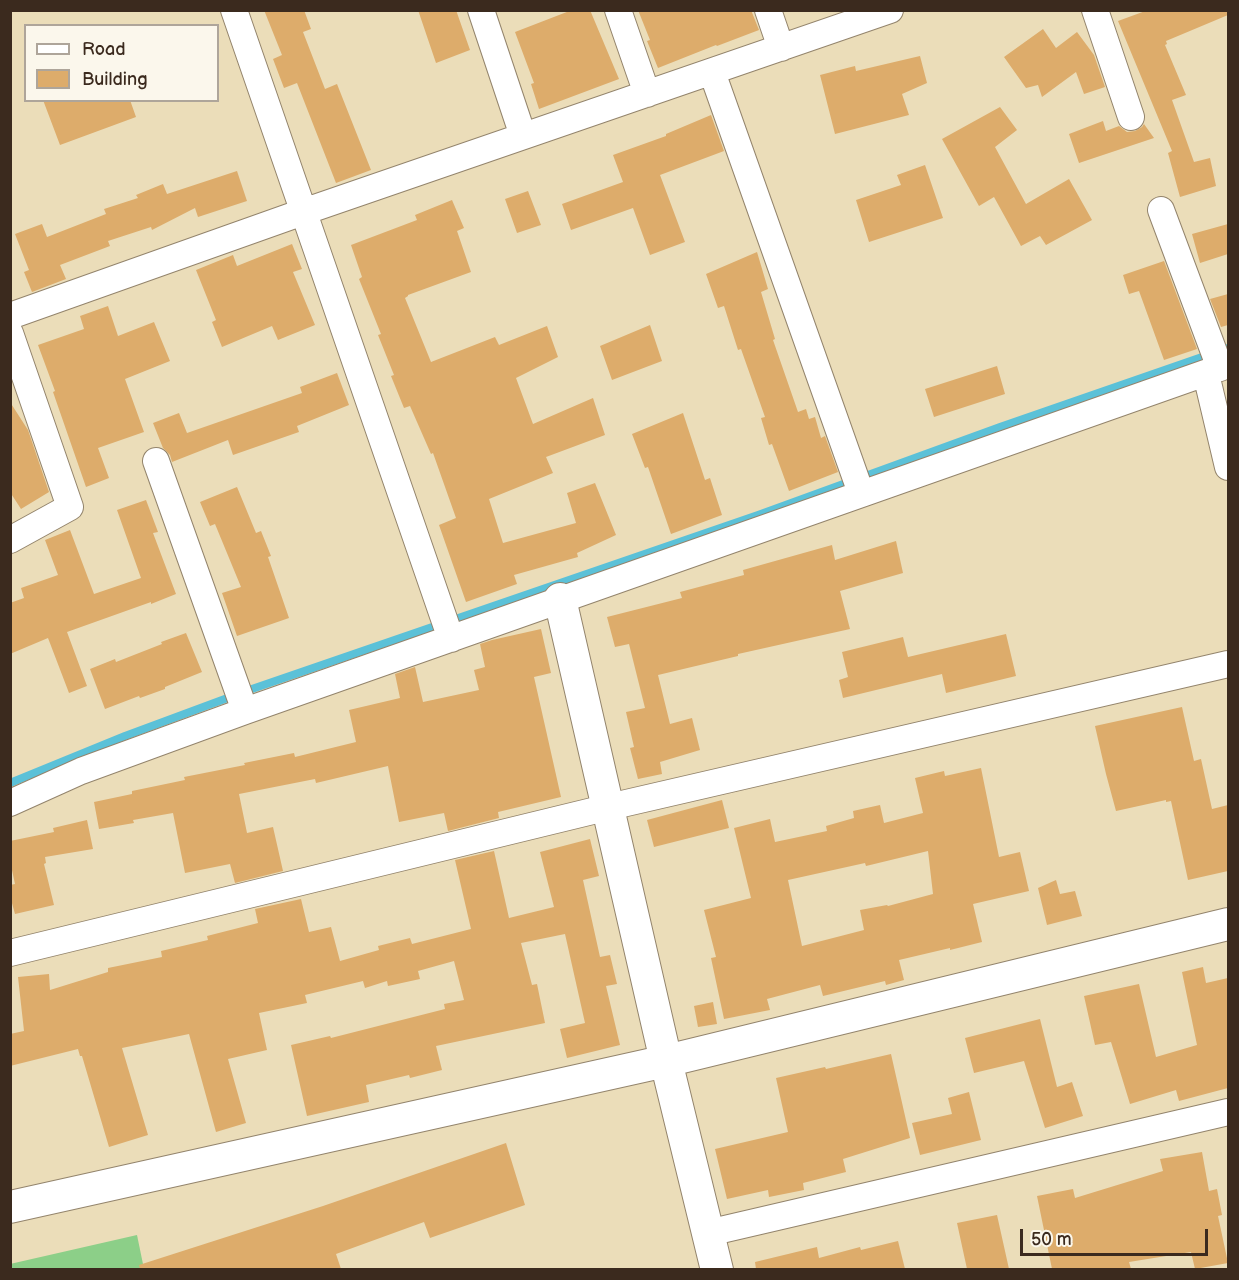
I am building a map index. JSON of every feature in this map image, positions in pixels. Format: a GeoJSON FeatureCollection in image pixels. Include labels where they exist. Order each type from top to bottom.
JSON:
{"type":"FeatureCollection","features":[{"type":"Feature","properties":{"kind":"street"},"geometry":{"type":"LineString","coordinates":[[234,10],[451,639]]}},
{"type":"Feature","properties":{"kind":"street"},"geometry":{"type":"LineString","coordinates":[[481,10],[523,136]]}},
{"type":"Feature","properties":{"kind":"street"},"geometry":{"type":"LineString","coordinates":[[618,10],[647,94]]}},
{"type":"Feature","properties":{"kind":"street"},"geometry":{"type":"LineString","coordinates":[[768,10],[781,48]]}},
{"type":"Feature","properties":{"kind":"street"},"geometry":{"type":"LineString","coordinates":[[10,316],[303,212],[890,10]]}},
{"type":"Feature","properties":{"kind":"street"},"geometry":{"type":"LineString","coordinates":[[1095,10],[1131,117]]}},
{"type":"Feature","properties":{"kind":"street"},"geometry":{"type":"LineString","coordinates":[[712,72],[861,493]]}},
{"type":"Feature","properties":{"kind":"street"},"geometry":{"type":"LineString","coordinates":[[1161,210],[1218,369],[1228,467]]}},
{"type":"Feature","properties":{"kind":"street"},"geometry":{"type":"LineString","coordinates":[[10,333],[70,507],[10,540]]}},
{"type":"Feature","properties":{"kind":"street"},"geometry":{"type":"LineString","coordinates":[[10,803],[81,771],[245,711],[1218,369]]}},
{"type":"Feature","properties":{"kind":"street"},"geometry":{"type":"LineString","coordinates":[[156,461],[245,711]]}},
{"type":"Feature","properties":{"kind":"street"},"geometry":{"type":"LineString","coordinates":[[560,599],[666,1061],[717,1269]]}},
{"type":"Feature","properties":{"kind":"street"},"geometry":{"type":"LineString","coordinates":[[10,953],[609,807],[1228,664]]}},
{"type":"Feature","properties":{"kind":"street"},"geometry":{"type":"LineString","coordinates":[[10,1207],[666,1061],[1228,924]]}},
{"type":"Feature","properties":{"kind":"street"},"geometry":{"type":"LineString","coordinates":[[708,1233],[1228,1112]]}},
{"type":"Feature","properties":{"kind":"green space"},"geometry":{"type":"Polygon","coordinates":[[[137,1235],[144,1269],[11,1270],[10,1264],[137,1235]]]}},
{"type":"Feature","properties":{"kind":"building"},"geometry":{"type":"Polygon","coordinates":[[[264,10],[304,10],[311,29],[303,32],[325,89],[337,84],[371,170],[336,183],[297,83],[284,88],[273,59],[282,55],[264,10]]]}},
{"type":"Feature","properties":{"kind":"building"},"geometry":{"type":"Polygon","coordinates":[[[418,10],[456,10],[470,50],[436,63],[418,10]]]}},
{"type":"Feature","properties":{"kind":"building"},"geometry":{"type":"Polygon","coordinates":[[[572,10],[590,10],[619,79],[539,109],[531,84],[534,83],[515,32],[572,10]]]}},
{"type":"Feature","properties":{"kind":"building"},"geometry":{"type":"Polygon","coordinates":[[[638,10],[751,10],[759,30],[658,68],[638,10]]]}},
{"type":"Feature","properties":{"kind":"building"},"geometry":{"type":"Polygon","coordinates":[[[1148,10],[1228,10],[1228,15],[1166,41],[1165,45],[1186,95],[1172,100],[1194,162],[1210,158],[1216,186],[1180,197],[1168,153],[1172,151],[1118,21],[1148,10]]]}},
{"type":"Feature","properties":{"kind":"building"},"geometry":{"type":"Polygon","coordinates":[[[1043,29],[1056,48],[1077,32],[1094,55],[1105,87],[1084,94],[1076,72],[1042,97],[1038,85],[1026,88],[1004,57],[1043,29]]]}},
{"type":"Feature","properties":{"kind":"building"},"geometry":{"type":"Polygon","coordinates":[[[920,56],[927,83],[902,94],[909,115],[835,134],[820,75],[855,66],[856,71],[920,56]]]}},
{"type":"Feature","properties":{"kind":"building"},"geometry":{"type":"Polygon","coordinates":[[[44,102],[131,102],[136,117],[60,145],[44,102]]]}},
{"type":"Feature","properties":{"kind":"building"},"geometry":{"type":"Polygon","coordinates":[[[1000,107],[1017,130],[995,147],[1026,204],[1069,179],[1092,220],[1046,245],[1040,236],[1021,246],[994,197],[979,206],[942,139],[1000,107]]]}},
{"type":"Feature","properties":{"kind":"building"},"geometry":{"type":"Polygon","coordinates":[[[711,115],[724,151],[660,175],[685,242],[650,255],[633,208],[571,230],[562,204],[623,182],[613,155],[666,136],[666,134],[711,115]]]}},
{"type":"Feature","properties":{"kind":"building"},"geometry":{"type":"Polygon","coordinates":[[[1103,121],[1106,131],[1119,126],[1127,132],[1135,131],[1144,124],[1154,138],[1079,163],[1069,134],[1103,121]]]}},
{"type":"Feature","properties":{"kind":"building"},"geometry":{"type":"Polygon","coordinates":[[[925,165],[943,218],[869,242],[856,200],[901,185],[897,175],[925,165]]]}},
{"type":"Feature","properties":{"kind":"building"},"geometry":{"type":"Polygon","coordinates":[[[237,171],[247,201],[198,217],[195,208],[152,230],[151,227],[108,241],[110,246],[60,265],[66,279],[32,292],[24,272],[29,270],[15,234],[42,224],[47,237],[106,214],[104,209],[138,198],[136,195],[163,184],[167,194],[237,171]]]}},
{"type":"Feature","properties":{"kind":"building"},"geometry":{"type":"Polygon","coordinates":[[[528,191],[541,225],[517,233],[505,199],[528,191]]]}},
{"type":"Feature","properties":{"kind":"building"},"geometry":{"type":"Polygon","coordinates":[[[452,200],[464,228],[457,231],[471,272],[405,298],[431,362],[495,337],[499,345],[547,326],[558,357],[516,378],[533,424],[593,398],[605,435],[546,457],[553,473],[489,499],[503,543],[576,523],[567,493],[595,483],[616,535],[577,553],[578,557],[514,575],[517,584],[466,602],[439,525],[456,518],[433,453],[431,454],[410,406],[404,408],[391,376],[394,375],[378,335],[381,334],[359,279],[362,277],[351,245],[417,220],[415,215],[452,200]]]}},
{"type":"Feature","properties":{"kind":"building"},"geometry":{"type":"Polygon","coordinates":[[[1228,224],[1228,254],[1200,263],[1192,234],[1228,224]]]}},
{"type":"Feature","properties":{"kind":"building"},"geometry":{"type":"Polygon","coordinates":[[[292,244],[302,269],[293,272],[315,325],[278,340],[272,326],[222,347],[212,322],[216,320],[196,270],[233,255],[237,266],[292,244]]]}},
{"type":"Feature","properties":{"kind":"building"},"geometry":{"type":"Polygon","coordinates":[[[757,252],[768,289],[761,292],[775,339],[773,340],[798,412],[806,409],[809,419],[815,417],[821,438],[825,436],[838,472],[789,491],[772,444],[769,445],[761,418],[765,417],[741,349],[738,350],[724,306],[718,308],[706,274],[757,252]]]}},
{"type":"Feature","properties":{"kind":"building"},"geometry":{"type":"Polygon","coordinates":[[[1164,261],[1197,349],[1164,360],[1139,291],[1129,294],[1123,275],[1164,261]]]}},
{"type":"Feature","properties":{"kind":"building"},"geometry":{"type":"Polygon","coordinates":[[[1228,294],[1228,325],[1221,327],[1210,299],[1228,294]]]}},
{"type":"Feature","properties":{"kind":"building"},"geometry":{"type":"Polygon","coordinates":[[[108,306],[118,336],[154,322],[170,361],[125,379],[144,432],[98,448],[109,478],[86,487],[38,345],[84,329],[80,316],[108,306]]]}},
{"type":"Feature","properties":{"kind":"building"},"geometry":{"type":"Polygon","coordinates":[[[650,325],[662,361],[612,380],[600,346],[650,325]]]}},
{"type":"Feature","properties":{"kind":"building"},"geometry":{"type":"Polygon","coordinates":[[[997,366],[1005,394],[934,417],[925,389],[997,366]]]}},
{"type":"Feature","properties":{"kind":"building"},"geometry":{"type":"Polygon","coordinates":[[[337,373],[349,405],[297,426],[299,432],[233,455],[228,440],[172,462],[170,455],[163,448],[153,423],[179,413],[187,433],[302,393],[300,387],[337,373]]]}},
{"type":"Feature","properties":{"kind":"building"},"geometry":{"type":"Polygon","coordinates":[[[10,402],[28,430],[49,492],[21,509],[10,492],[10,402]]]}},
{"type":"Feature","properties":{"kind":"building"},"geometry":{"type":"Polygon","coordinates":[[[683,413],[705,480],[710,478],[722,515],[671,534],[648,467],[645,468],[632,434],[683,413]]]}},
{"type":"Feature","properties":{"kind":"building"},"geometry":{"type":"Polygon","coordinates":[[[237,487],[256,533],[261,531],[271,556],[268,557],[289,618],[237,636],[222,593],[241,587],[215,524],[210,526],[200,502],[237,487]]]}},
{"type":"Feature","properties":{"kind":"building"},"geometry":{"type":"Polygon","coordinates":[[[146,500],[158,532],[153,533],[176,594],[67,632],[87,686],[69,693],[48,638],[10,654],[10,603],[24,598],[21,588],[58,575],[45,540],[70,530],[94,594],[141,578],[117,510],[146,500]]]}},
{"type":"Feature","properties":{"kind":"building"},"geometry":{"type":"Polygon","coordinates":[[[896,541],[903,573],[840,591],[850,629],[658,675],[670,724],[692,718],[700,750],[660,762],[662,774],[638,779],[630,748],[634,747],[626,712],[645,708],[629,644],[615,647],[607,617],[682,598],[680,592],[744,575],[743,570],[832,545],[835,560],[896,541]]]}},
{"type":"Feature","properties":{"kind":"building"},"geometry":{"type":"Polygon","coordinates":[[[541,629],[551,673],[534,677],[561,797],[498,812],[499,818],[448,831],[444,813],[399,822],[388,766],[316,783],[315,779],[239,794],[247,833],[273,827],[283,871],[235,883],[230,864],[185,873],[173,813],[99,829],[94,802],[185,780],[184,777],[245,765],[244,763],[294,753],[295,757],[356,742],[349,710],[400,698],[395,674],[415,667],[423,702],[479,690],[474,670],[485,667],[480,644],[541,629]]]}},
{"type":"Feature","properties":{"kind":"building"},"geometry":{"type":"Polygon","coordinates":[[[186,633],[202,672],[165,687],[165,689],[105,709],[90,669],[115,659],[116,662],[186,633]]]}},
{"type":"Feature","properties":{"kind":"building"},"geometry":{"type":"Polygon","coordinates":[[[1006,634],[1016,676],[946,693],[942,674],[843,698],[839,680],[848,677],[842,652],[903,637],[908,657],[1006,634]]]}},
{"type":"Feature","properties":{"kind":"building"},"geometry":{"type":"Polygon","coordinates":[[[1182,707],[1194,761],[1201,759],[1212,809],[1228,805],[1228,871],[1188,880],[1171,801],[1166,802],[1166,800],[1116,811],[1095,726],[1182,707]]]}},
{"type":"Feature","properties":{"kind":"building"},"geometry":{"type":"Polygon","coordinates":[[[981,768],[999,857],[1020,852],[1029,891],[973,904],[982,942],[899,960],[904,980],[886,985],[885,981],[823,996],[820,985],[767,999],[770,1010],[724,1019],[711,958],[716,957],[704,910],[751,898],[734,828],[770,819],[775,842],[827,831],[826,826],[854,818],[853,811],[880,805],[884,823],[923,813],[915,778],[944,771],[945,776],[981,768]],[[928,851],[866,866],[865,863],[788,880],[802,946],[864,930],[860,910],[888,906],[933,894],[928,851]]]}},
{"type":"Feature","properties":{"kind":"building"},"geometry":{"type":"Polygon","coordinates":[[[722,800],[729,828],[654,847],[647,820],[722,800]]]}},
{"type":"Feature","properties":{"kind":"building"},"geometry":{"type":"Polygon","coordinates":[[[87,820],[93,849],[45,857],[46,863],[44,864],[54,905],[15,914],[10,896],[10,885],[15,884],[10,861],[10,841],[54,832],[53,828],[87,820]]]}},
{"type":"Feature","properties":{"kind":"building"},"geometry":{"type":"Polygon","coordinates":[[[590,839],[599,876],[583,880],[600,957],[610,955],[617,984],[606,986],[620,1045],[567,1058],[560,1029],[585,1023],[565,934],[521,943],[532,985],[537,984],[545,1023],[436,1046],[442,1070],[366,1085],[369,1102],[307,1116],[291,1045],[330,1036],[331,1038],[445,1009],[444,1004],[464,1000],[454,961],[418,971],[420,979],[388,986],[387,981],[365,988],[363,981],[305,995],[307,1003],[259,1013],[267,1050],[228,1059],[246,1123],[216,1132],[189,1034],[122,1048],[148,1135],[109,1147],[78,1049],[10,1066],[10,1034],[24,1031],[18,977],[49,974],[50,990],[108,972],[108,968],[162,957],[161,951],[208,940],[207,936],[258,923],[255,909],[301,899],[309,932],[331,927],[340,961],[379,950],[378,946],[410,938],[412,944],[471,929],[455,860],[494,851],[509,918],[554,907],[540,852],[590,839]]]}},
{"type":"Feature","properties":{"kind":"building"},"geometry":{"type":"Polygon","coordinates":[[[1056,880],[1060,894],[1075,891],[1082,916],[1047,925],[1038,888],[1056,880]]]}},
{"type":"Feature","properties":{"kind":"building"},"geometry":{"type":"Polygon","coordinates":[[[1203,967],[1206,983],[1228,978],[1228,1088],[1179,1101],[1176,1090],[1130,1104],[1111,1042],[1095,1045],[1084,996],[1139,984],[1156,1057],[1197,1045],[1182,972],[1203,967]]]}},
{"type":"Feature","properties":{"kind":"building"},"geometry":{"type":"Polygon","coordinates":[[[713,1002],[717,1024],[698,1027],[694,1006],[713,1002]]]}},
{"type":"Feature","properties":{"kind":"building"},"geometry":{"type":"Polygon","coordinates":[[[1040,1019],[1057,1087],[1072,1082],[1083,1116],[1045,1128],[1024,1061],[974,1073],[965,1038],[1040,1019]]]}},
{"type":"Feature","properties":{"kind":"building"},"geometry":{"type":"Polygon","coordinates":[[[891,1054],[910,1138],[843,1159],[846,1172],[803,1183],[804,1190],[769,1197],[768,1190],[727,1199],[715,1149],[788,1132],[776,1078],[891,1054]]]}},
{"type":"Feature","properties":{"kind":"building"},"geometry":{"type":"Polygon","coordinates":[[[969,1092],[981,1140],[920,1155],[912,1123],[952,1114],[948,1098],[969,1092]]]}},
{"type":"Feature","properties":{"kind":"building"},"geometry":{"type":"Polygon","coordinates":[[[506,1143],[525,1205],[430,1238],[424,1222],[336,1254],[341,1269],[140,1269],[139,1265],[323,1206],[506,1143]]]}},
{"type":"Feature","properties":{"kind":"building"},"geometry":{"type":"Polygon","coordinates":[[[1202,1152],[1209,1191],[1217,1189],[1222,1215],[1218,1216],[1228,1263],[1195,1269],[1191,1252],[1129,1262],[1131,1269],[1052,1269],[1037,1196],[1073,1189],[1075,1198],[1163,1171],[1160,1159],[1202,1152]]]}},
{"type":"Feature","properties":{"kind":"building"},"geometry":{"type":"Polygon","coordinates":[[[997,1215],[1009,1269],[967,1269],[957,1223],[997,1215]]]}},
{"type":"Feature","properties":{"kind":"building"},"geometry":{"type":"Polygon","coordinates":[[[898,1241],[905,1269],[756,1269],[755,1262],[817,1247],[819,1258],[860,1247],[861,1250],[898,1241]]]}},
{"type":"Feature","properties":{"kind":"waterway"},"geometry":{"type":"LineString","coordinates":[[10,783],[125,736],[249,690],[758,515],[1000,427],[1228,348]]}}]}
